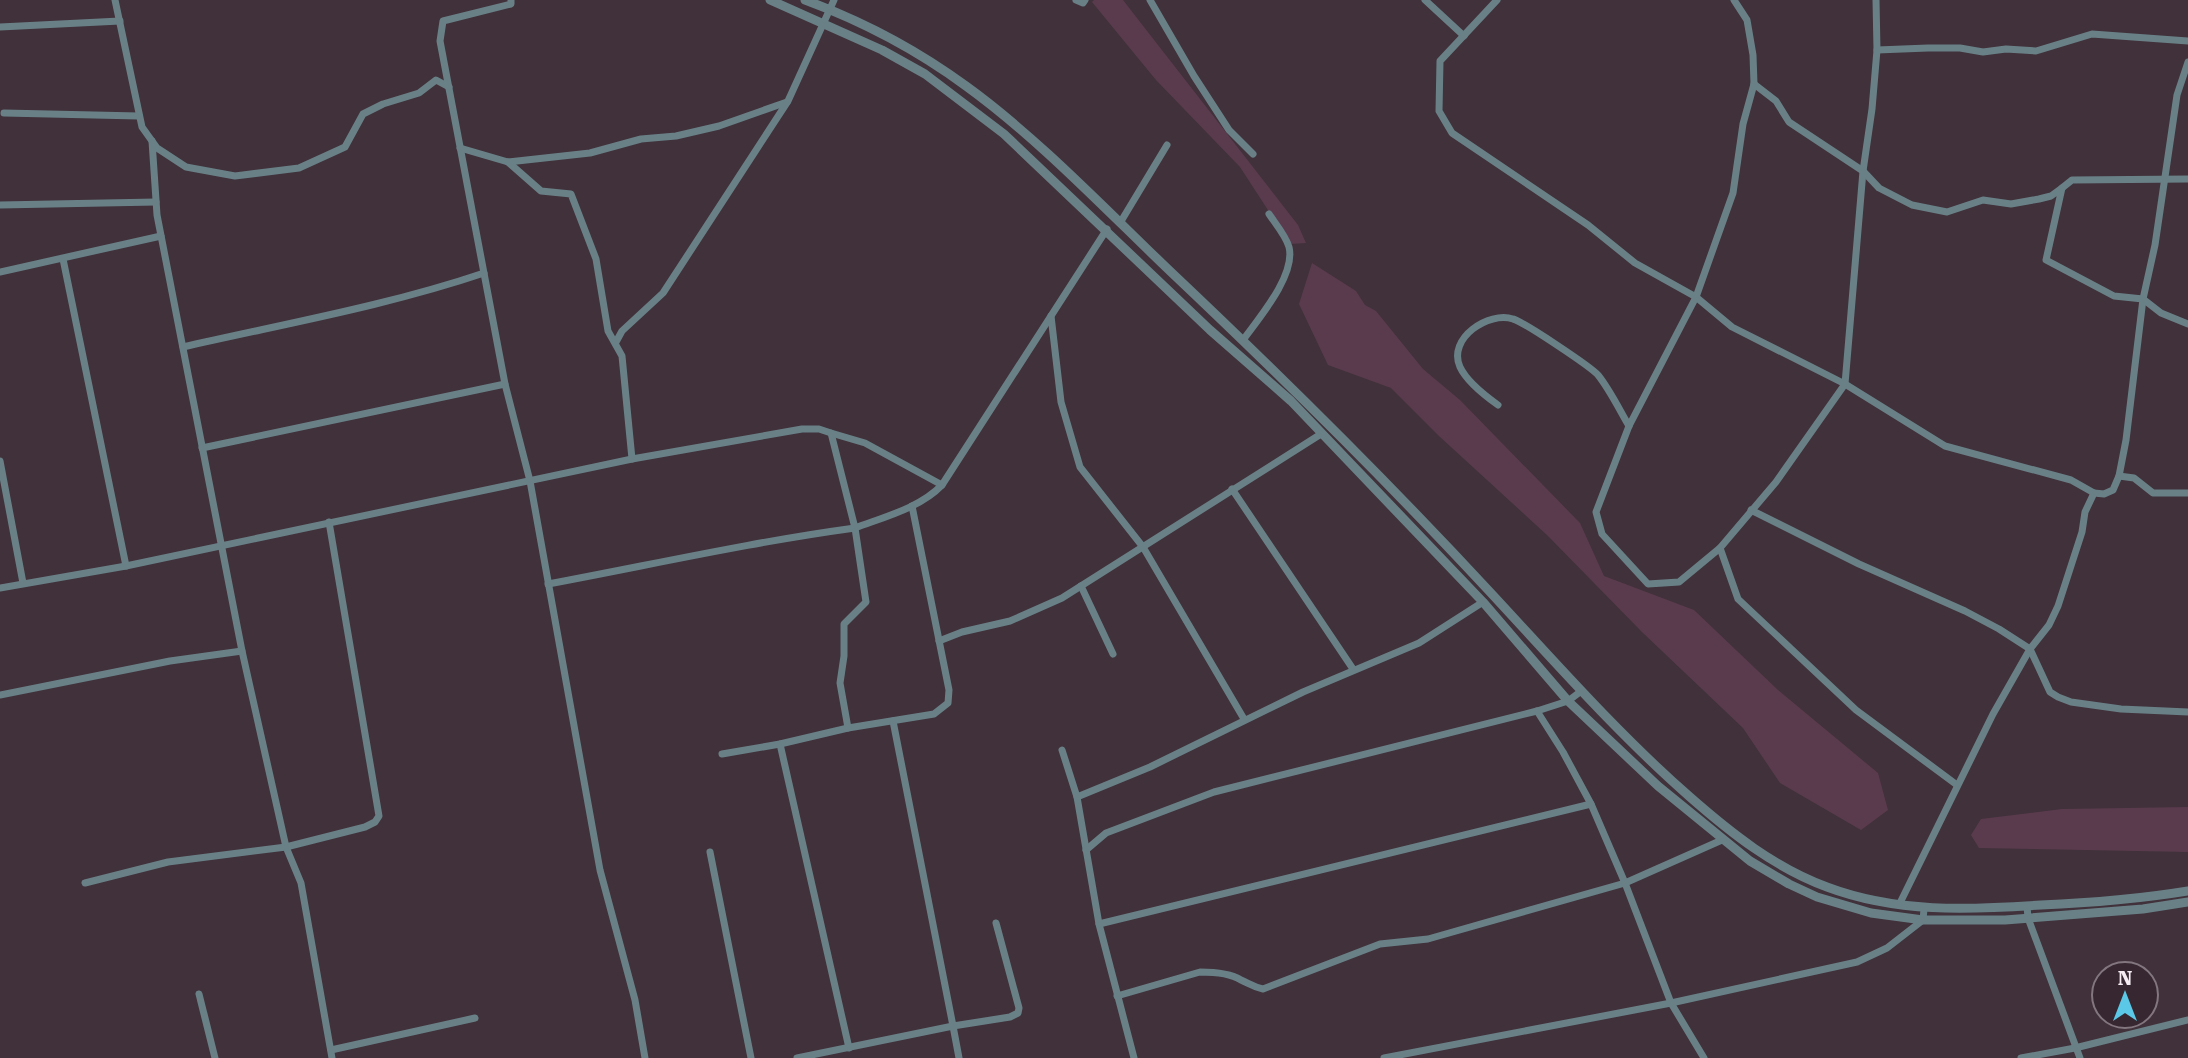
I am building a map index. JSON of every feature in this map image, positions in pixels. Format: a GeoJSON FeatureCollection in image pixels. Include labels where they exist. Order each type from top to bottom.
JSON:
{"type":"FeatureCollection","features":[{"type":"Feature","properties":{"kind":"street"},"geometry":{"type":"LineString","coordinates":[[115,0],[139,116],[157,148],[186,166],[235,177],[299,168],[345,147],[363,114],[383,104],[419,93],[436,80],[449,88]]}},
{"type":"Feature","properties":{"kind":"street"},"geometry":{"type":"LineString","coordinates":[[511,0],[511,4],[443,22],[439,41],[505,384],[530,481],[600,870],[635,1000],[645,1058]]}},
{"type":"Feature","properties":{"kind":"street"},"geometry":{"type":"LineString","coordinates":[[770,0],[883,50],[925,74],[1004,134],[1107,229],[1210,330],[1290,401],[1483,602],[1568,701],[1658,786],[1750,861],[1817,897],[1871,913],[1923,920],[2028,918],[2143,909],[2188,902]]}},
{"type":"Feature","properties":{"kind":"street"},"geometry":{"type":"LineString","coordinates":[[806,0],[832,5],[934,63],[970,88],[1038,147],[1243,340],[1399,497],[1580,691],[1666,776],[1757,851],[1824,887],[1870,901],[1924,909],[2121,900],[2188,891]]}},
{"type":"Feature","properties":{"kind":"street"},"geometry":{"type":"LineString","coordinates":[[1076,0],[1085,0]]}},
{"type":"Feature","properties":{"kind":"street"},"geometry":{"type":"LineString","coordinates":[[1150,0],[1229,130],[1253,154]]}},
{"type":"Feature","properties":{"kind":"street"},"geometry":{"type":"LineString","coordinates":[[1425,0],[1464,36]]}},
{"type":"Feature","properties":{"kind":"street"},"geometry":{"type":"LineString","coordinates":[[1497,0],[1440,61],[1439,111],[1452,133],[1588,225],[1635,263],[1696,297],[1732,327],[1845,384],[1945,446],[2070,480],[2104,494],[2113,490],[2119,476],[2143,299],[2155,245],[2176,95],[2188,62]]}},
{"type":"Feature","properties":{"kind":"street"},"geometry":{"type":"LineString","coordinates":[[1734,0],[1746,20],[1753,55],[1754,84],[1743,124],[1733,193],[1696,297],[1629,426],[1596,512],[1602,534],[1648,584],[1679,582],[1720,548],[1776,482],[1845,384],[1863,171],[1877,50],[1876,0]]}},
{"type":"Feature","properties":{"kind":"street"},"geometry":{"type":"LineString","coordinates":[[616,342],[622,331],[663,293],[788,101],[832,5]]}},
{"type":"Feature","properties":{"kind":"street"},"geometry":{"type":"LineString","coordinates":[[0,27],[120,21]]}},
{"type":"Feature","properties":{"kind":"street"},"geometry":{"type":"LineString","coordinates":[[1877,50],[1960,48],[1983,52],[2006,49],[2036,51],[2092,34],[2188,41]]}},
{"type":"Feature","properties":{"kind":"street"},"geometry":{"type":"LineString","coordinates":[[1754,84],[1776,101],[1789,122],[1863,171],[1879,188],[1912,205],[1947,212],[1983,201],[2011,204],[2051,197],[2072,180],[2188,178]]}},
{"type":"Feature","properties":{"kind":"street"},"geometry":{"type":"LineString","coordinates":[[460,148],[508,162],[590,153],[642,139],[676,136],[719,125],[788,101]]}},
{"type":"Feature","properties":{"kind":"street"},"geometry":{"type":"LineString","coordinates":[[5,113],[139,116]]}},
{"type":"Feature","properties":{"kind":"street"},"geometry":{"type":"LineString","coordinates":[[152,141],[161,236],[202,448],[242,650],[286,846],[301,883],[332,1054],[475,1017]]}},
{"type":"Feature","properties":{"kind":"street"},"geometry":{"type":"LineString","coordinates":[[1120,223],[1167,145]]}},
{"type":"Feature","properties":{"kind":"street"},"geometry":{"type":"LineString","coordinates":[[508,162],[541,191],[571,194],[596,259],[608,331],[622,356],[632,459]]}},
{"type":"Feature","properties":{"kind":"street"},"geometry":{"type":"LineString","coordinates":[[2062,188],[2046,260],[2114,296],[2143,299],[2161,313],[2188,324]]}},
{"type":"Feature","properties":{"kind":"street"},"geometry":{"type":"LineString","coordinates":[[0,205],[156,202]]}},
{"type":"Feature","properties":{"kind":"street"},"geometry":{"type":"LineString","coordinates":[[1243,340],[1270,303],[1288,271],[1289,247],[1269,214]]}},
{"type":"Feature","properties":{"kind":"street"},"geometry":{"type":"LineString","coordinates":[[548,584],[764,541],[855,528],[912,506],[935,492],[1107,229]]}},
{"type":"Feature","properties":{"kind":"street"},"geometry":{"type":"LineString","coordinates":[[0,272],[161,236]]}},
{"type":"Feature","properties":{"kind":"street"},"geometry":{"type":"LineString","coordinates":[[63,259],[126,566]]}},
{"type":"Feature","properties":{"kind":"street"},"geometry":{"type":"LineString","coordinates":[[183,347],[346,312],[443,287],[484,273]]}},
{"type":"Feature","properties":{"kind":"street"},"geometry":{"type":"LineString","coordinates":[[1051,316],[1061,402],[1080,467],[1143,547],[1244,719]]}},
{"type":"Feature","properties":{"kind":"street"},"geometry":{"type":"LineString","coordinates":[[1498,405],[1479,391],[1461,367],[1460,346],[1463,337],[1484,321],[1514,318],[1593,369],[1629,426]]}},
{"type":"Feature","properties":{"kind":"street"},"geometry":{"type":"LineString","coordinates":[[202,448],[505,384]]}},
{"type":"Feature","properties":{"kind":"street"},"geometry":{"type":"LineString","coordinates":[[0,588],[126,566],[632,459],[802,429],[819,429],[865,443],[942,485]]}},
{"type":"Feature","properties":{"kind":"street"},"geometry":{"type":"LineString","coordinates":[[831,433],[855,528],[866,602],[844,624],[844,656],[840,683],[848,728]]}},
{"type":"Feature","properties":{"kind":"street"},"geometry":{"type":"LineString","coordinates":[[939,641],[961,632],[1010,621],[1062,598],[1321,434]]}},
{"type":"Feature","properties":{"kind":"street"},"geometry":{"type":"LineString","coordinates":[[0,461],[23,583]]}},
{"type":"Feature","properties":{"kind":"street"},"geometry":{"type":"LineString","coordinates":[[2119,476],[2134,478],[2153,493],[2188,493]]}},
{"type":"Feature","properties":{"kind":"street"},"geometry":{"type":"LineString","coordinates":[[1232,489],[1353,669]]}},
{"type":"Feature","properties":{"kind":"street"},"geometry":{"type":"LineString","coordinates":[[1899,905],[1993,714],[2058,606],[2082,532],[2085,512],[2094,492]]}},
{"type":"Feature","properties":{"kind":"street"},"geometry":{"type":"LineString","coordinates":[[722,754],[848,728],[934,715],[948,703],[949,691],[912,506]]}},
{"type":"Feature","properties":{"kind":"street"},"geometry":{"type":"LineString","coordinates":[[1751,510],[1858,564],[1965,611],[2030,649],[2050,692],[2058,697],[2071,702],[2121,709],[2188,712]]}},
{"type":"Feature","properties":{"kind":"street"},"geometry":{"type":"LineString","coordinates":[[85,883],[168,862],[286,846],[365,827],[375,822],[379,816],[329,522]]}},
{"type":"Feature","properties":{"kind":"street"},"geometry":{"type":"LineString","coordinates":[[1720,548],[1738,599],[1856,710],[1957,785]]}},
{"type":"Feature","properties":{"kind":"street"},"geometry":{"type":"LineString","coordinates":[[1081,586],[1114,654]]}},
{"type":"Feature","properties":{"kind":"street"},"geometry":{"type":"LineString","coordinates":[[1077,797],[1150,767],[1244,719],[1353,669],[1419,643],[1483,602]]}},
{"type":"Feature","properties":{"kind":"street"},"geometry":{"type":"LineString","coordinates":[[0,695],[170,661],[242,650]]}},
{"type":"Feature","properties":{"kind":"street"},"geometry":{"type":"LineString","coordinates":[[1086,850],[1106,833],[1214,792],[1537,711],[1568,701],[1580,691]]}},
{"type":"Feature","properties":{"kind":"street"},"geometry":{"type":"LineString","coordinates":[[1537,711],[1591,804],[1671,1003],[1704,1058]]}},
{"type":"Feature","properties":{"kind":"street"},"geometry":{"type":"LineString","coordinates":[[893,721],[959,1058]]}},
{"type":"Feature","properties":{"kind":"street"},"geometry":{"type":"LineString","coordinates":[[780,744],[849,1048]]}},
{"type":"Feature","properties":{"kind":"street"},"geometry":{"type":"LineString","coordinates":[[1062,750],[1077,797],[1099,925],[1116,996],[1135,1058]]}},
{"type":"Feature","properties":{"kind":"street"},"geometry":{"type":"LineString","coordinates":[[1099,925],[1591,804]]}},
{"type":"Feature","properties":{"kind":"street"},"geometry":{"type":"LineString","coordinates":[[1116,996],[1200,972],[1213,972],[1240,979],[1251,987],[1263,989],[1380,944],[1428,939],[1625,883],[1722,839]]}},
{"type":"Feature","properties":{"kind":"street"},"geometry":{"type":"LineString","coordinates":[[710,852],[751,1058]]}},
{"type":"Feature","properties":{"kind":"street"},"geometry":{"type":"LineString","coordinates":[[2027,906],[2028,918],[2080,1058]]}},
{"type":"Feature","properties":{"kind":"street"},"geometry":{"type":"LineString","coordinates":[[1384,1058],[1419,1054],[1671,1003],[1857,962],[1887,948],[1923,920],[1924,909]]}},
{"type":"Feature","properties":{"kind":"street"},"geometry":{"type":"LineString","coordinates":[[797,1058],[1010,1017],[1018,1013],[1019,1008],[996,923]]}},
{"type":"Feature","properties":{"kind":"street"},"geometry":{"type":"LineString","coordinates":[[199,994],[215,1058]]}},
{"type":"Feature","properties":{"kind":"street"},"geometry":{"type":"LineString","coordinates":[[2021,1058],[2076,1048],[2188,1020]]}},
{"type":"Feature","properties":{"kind":"shaded area"},"geometry":{"type":"Polygon","coordinates":[[[1123,0],[1298,225],[1306,243],[1290,244],[1240,167],[1156,80],[1092,2],[1123,0]]]}},
{"type":"Feature","properties":{"kind":"shaded area"},"geometry":{"type":"Polygon","coordinates":[[[1312,263],[1356,291],[1365,305],[1376,311],[1423,369],[1460,400],[1580,523],[1604,576],[1694,610],[1778,690],[1878,773],[1888,810],[1861,830],[1780,783],[1743,728],[1642,632],[1547,535],[1391,388],[1328,365],[1299,304],[1312,263]]]}},
{"type":"Feature","properties":{"kind":"shaded area"},"geometry":{"type":"Polygon","coordinates":[[[2188,807],[2188,852],[1979,848],[1971,835],[1981,819],[2062,809],[2188,807]]]}}]}
